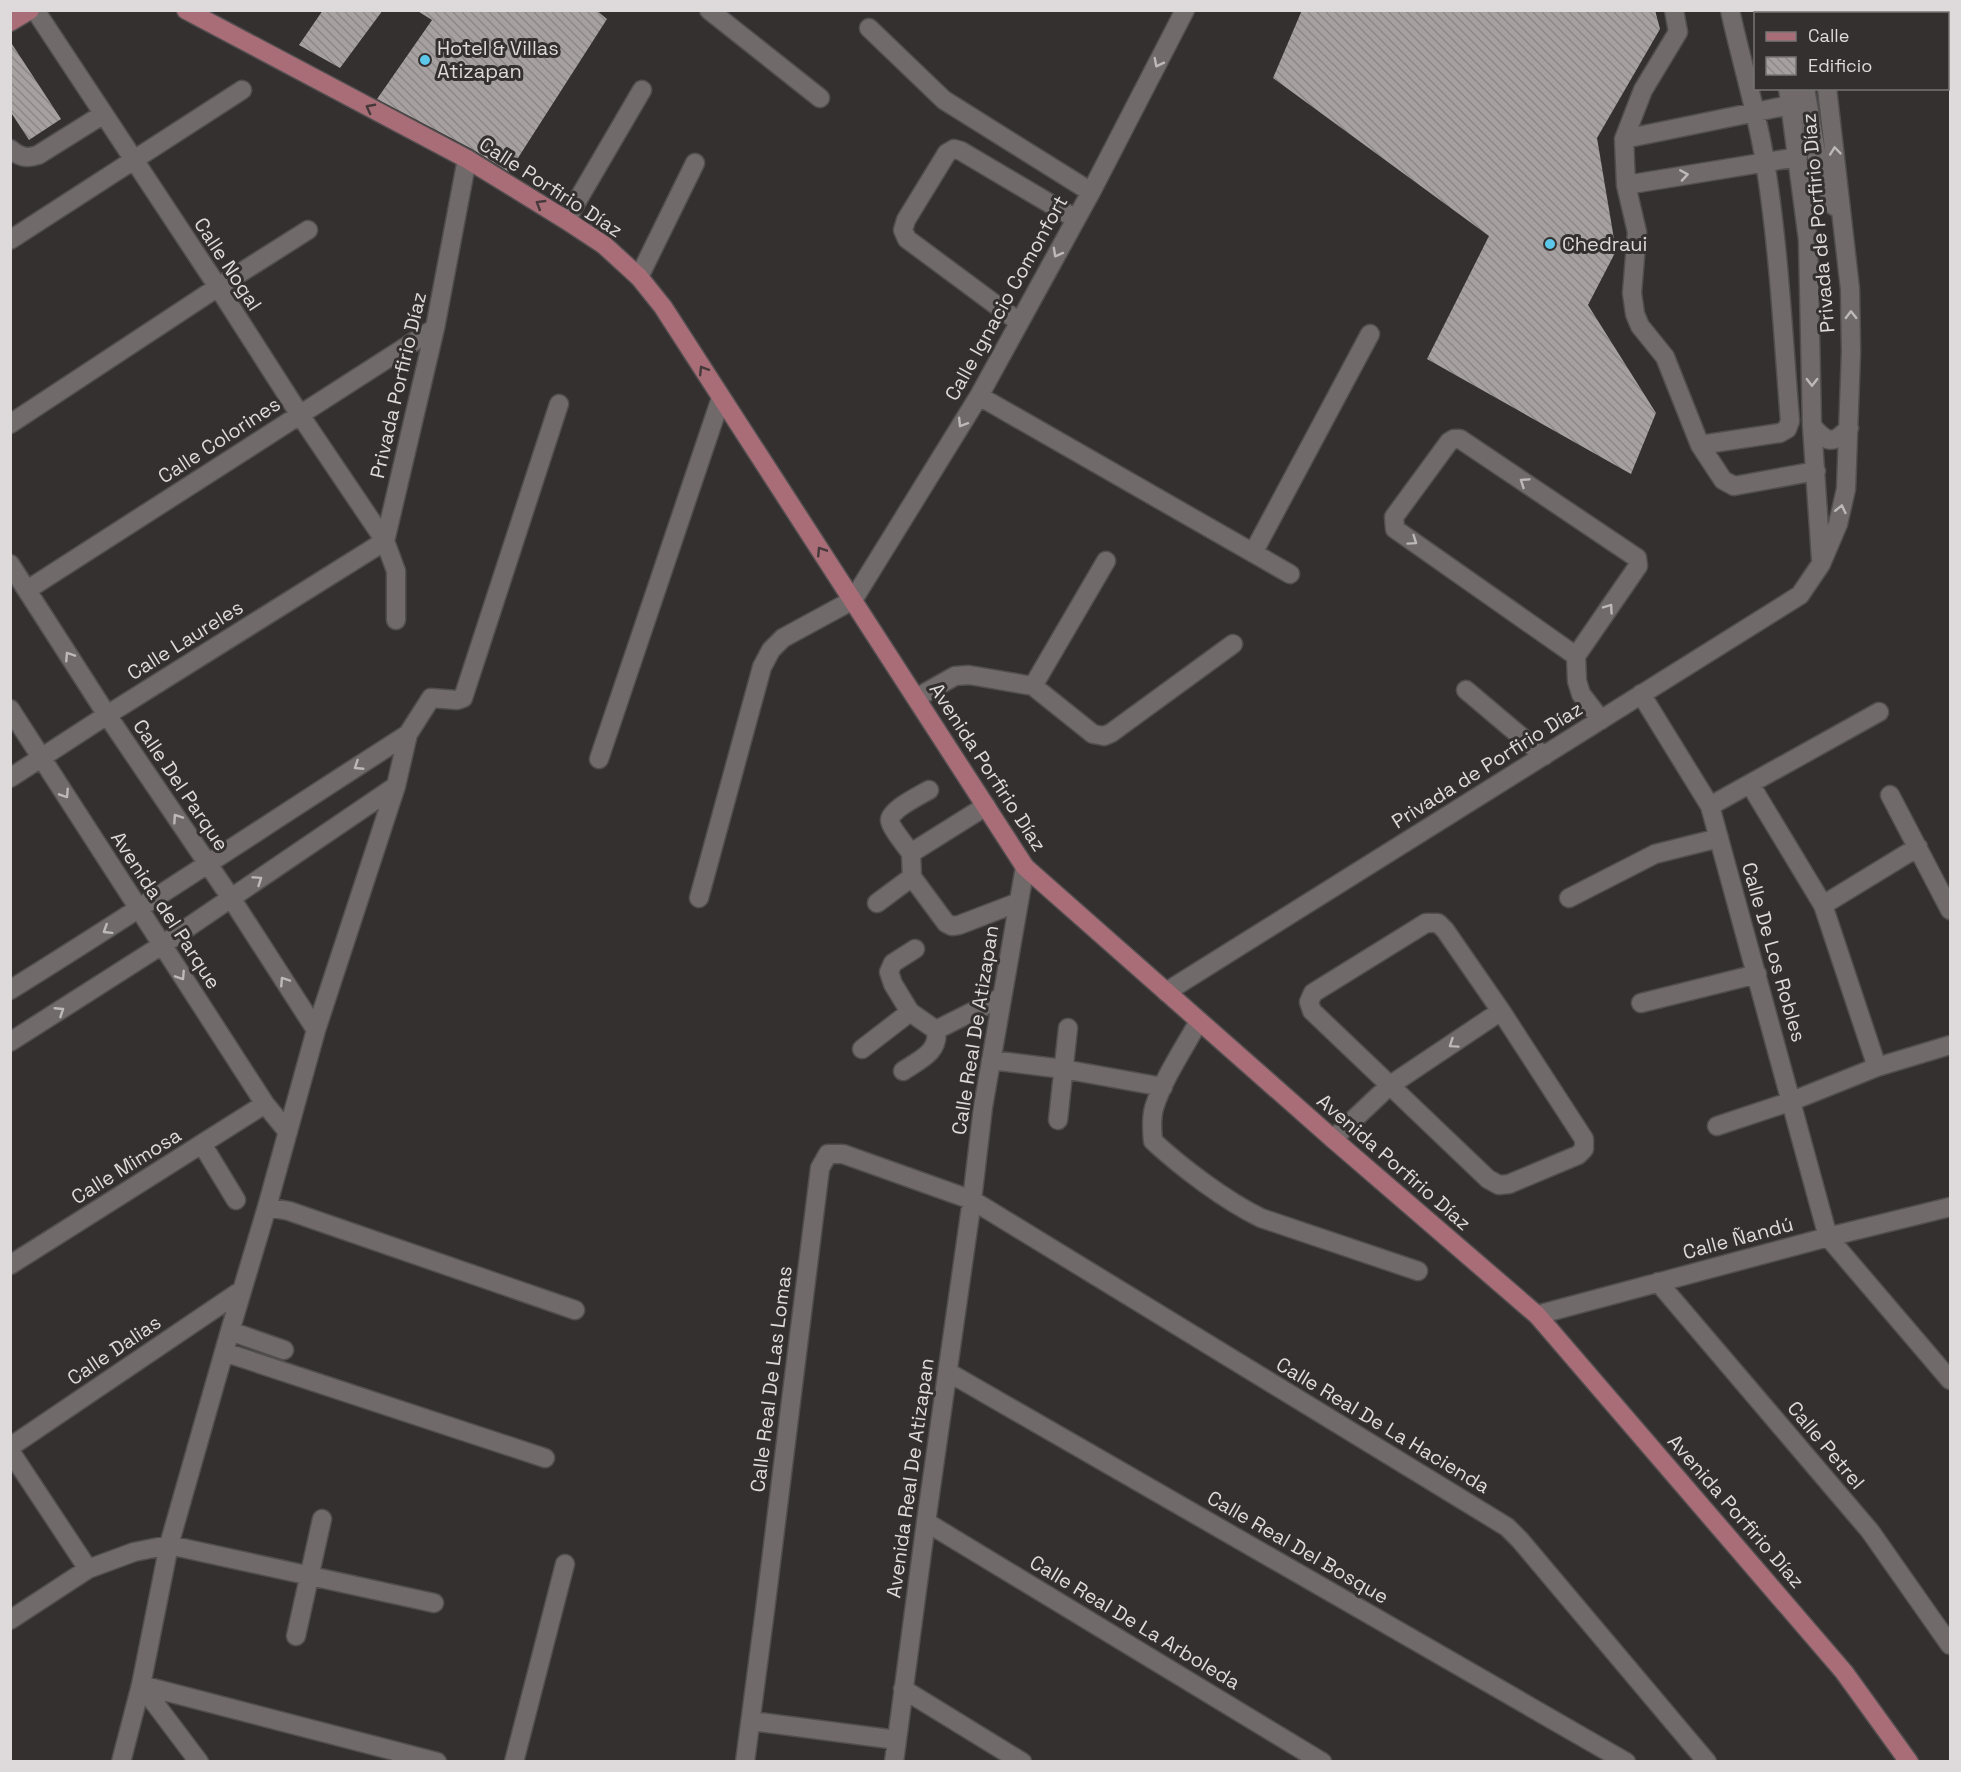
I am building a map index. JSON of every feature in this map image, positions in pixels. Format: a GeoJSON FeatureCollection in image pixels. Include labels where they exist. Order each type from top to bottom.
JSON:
{"type":"FeatureCollection","features":[{"type":"Feature","properties":{"kind":"main road"},"geometry":{"type":"LineString","coordinates":[[10,22],[32,10]]}},
{"type":"Feature","properties":{"kind":"main road","name":"Calle Porfirio Díaz"},"geometry":{"type":"LineString","coordinates":[[186,10],[467,159],[603,245],[639,277],[663,307],[853,600]]}},
{"type":"Feature","properties":{"kind":"main road","name":"Avenida Porfirio Díaz"},"geometry":{"type":"LineString","coordinates":[[853,600],[1025,867],[1333,1139],[1537,1315],[1844,1672],[1909,1761]]}},
{"type":"Feature","properties":{"kind":"street","name":"Calle Nogal"},"geometry":{"type":"LineString","coordinates":[[32,10],[385,541]]}},
{"type":"Feature","properties":{"kind":"street"},"geometry":{"type":"LineString","coordinates":[[709,10],[820,98]]}},
{"type":"Feature","properties":{"kind":"street"},"geometry":{"type":"LineString","coordinates":[[1674,10],[1678,32],[1643,90],[1624,139],[1626,185],[1637,232],[1632,293],[1635,314],[1640,326],[1665,357],[1700,445],[1723,480],[1734,486],[1816,471]]}},
{"type":"Feature","properties":{"kind":"street"},"geometry":{"type":"LineString","coordinates":[[1700,445],[1780,433],[1787,429],[1790,422],[1772,210],[1755,112],[1731,10]]}},
{"type":"Feature","properties":{"kind":"street","name":"Calle Ignacio Comonfort"},"geometry":{"type":"LineString","coordinates":[[853,600],[979,396],[1091,192],[1177,14]]}},
{"type":"Feature","properties":{"kind":"street"},"geometry":{"type":"LineString","coordinates":[[869,28],[944,100],[1091,192]]}},
{"type":"Feature","properties":{"kind":"street"},"geometry":{"type":"LineString","coordinates":[[10,240],[242,90]]}},
{"type":"Feature","properties":{"kind":"street"},"geometry":{"type":"LineString","coordinates":[[566,220],[642,90]]}},
{"type":"Feature","properties":{"kind":"street"},"geometry":{"type":"LineString","coordinates":[[1806,90],[1822,198],[1808,240]]}},
{"type":"Feature","properties":{"kind":"street","name":"Privada de Porfirio Díaz"},"geometry":{"type":"LineString","coordinates":[[1166,992],[1800,595],[1821,564],[1838,524],[1846,489],[1851,352],[1850,289],[1827,90]]}},
{"type":"Feature","properties":{"kind":"street"},"geometry":{"type":"LineString","coordinates":[[1624,139],[1755,112],[1789,97]]}},
{"type":"Feature","properties":{"kind":"street","name":"Privada de Porfirio Díaz"},"geometry":{"type":"LineString","coordinates":[[1789,97],[1808,240],[1812,426],[1821,564]]}},
{"type":"Feature","properties":{"kind":"street"},"geometry":{"type":"LineString","coordinates":[[10,148],[18,156],[28,158],[38,155],[102,115]]}},
{"type":"Feature","properties":{"kind":"street"},"geometry":{"type":"LineString","coordinates":[[1019,322],[908,239],[903,230],[906,220],[947,153],[954,149],[1076,219]]}},
{"type":"Feature","properties":{"kind":"street"},"geometry":{"type":"LineString","coordinates":[[1626,185],[1798,157]]}},
{"type":"Feature","properties":{"kind":"street","name":"Privada Porfirio Díaz"},"geometry":{"type":"LineString","coordinates":[[385,541],[435,328],[467,159]]}},
{"type":"Feature","properties":{"kind":"street"},"geometry":{"type":"LineString","coordinates":[[639,277],[695,163]]}},
{"type":"Feature","properties":{"kind":"street"},"geometry":{"type":"LineString","coordinates":[[1822,198],[1844,230]]}},
{"type":"Feature","properties":{"kind":"street"},"geometry":{"type":"LineString","coordinates":[[10,424],[308,230]]}},
{"type":"Feature","properties":{"kind":"street","name":"Calle Colorines"},"geometry":{"type":"LineString","coordinates":[[27,590],[435,328]]}},
{"type":"Feature","properties":{"kind":"street"},"geometry":{"type":"LineString","coordinates":[[1253,553],[1370,334]]}},
{"type":"Feature","properties":{"kind":"street"},"geometry":{"type":"LineString","coordinates":[[979,396],[1290,574]]}},
{"type":"Feature","properties":{"kind":"street"},"geometry":{"type":"LineString","coordinates":[[599,759],[721,398]]}},
{"type":"Feature","properties":{"kind":"street"},"geometry":{"type":"LineString","coordinates":[[121,1761],[141,1686],[169,1545],[316,1030],[396,786],[408,734],[431,698],[457,700],[463,698],[559,404]]}},
{"type":"Feature","properties":{"kind":"street"},"geometry":{"type":"LineString","coordinates":[[1812,426],[1822,438],[1831,440],[1839,438],[1849,428]]}},
{"type":"Feature","properties":{"kind":"street"},"geometry":{"type":"LineString","coordinates":[[1576,656],[1395,529],[1394,517],[1449,442],[1454,439],[1460,439],[1637,558],[1638,566],[1576,656],[1577,681],[1581,694],[1601,720]]}},
{"type":"Feature","properties":{"kind":"street"},"geometry":{"type":"LineString","coordinates":[[385,541],[396,571],[396,620]]}},
{"type":"Feature","properties":{"kind":"street","name":"Calle Laureles"},"geometry":{"type":"LineString","coordinates":[[10,778],[385,541]]}},
{"type":"Feature","properties":{"kind":"street"},"geometry":{"type":"LineString","coordinates":[[1033,686],[1106,561]]}},
{"type":"Feature","properties":{"kind":"street","name":"Calle Del Parque"},"geometry":{"type":"LineString","coordinates":[[10,564],[107,715],[231,898],[316,1030]]}},
{"type":"Feature","properties":{"kind":"street"},"geometry":{"type":"LineString","coordinates":[[699,898],[766,658],[783,638],[853,600]]}},
{"type":"Feature","properties":{"kind":"street"},"geometry":{"type":"LineString","coordinates":[[916,698],[955,676],[969,675],[1033,686],[1093,734],[1104,736],[1233,644]]}},
{"type":"Feature","properties":{"kind":"street"},"geometry":{"type":"LineString","coordinates":[[1466,690],[1544,756]]}},
{"type":"Feature","properties":{"kind":"street","name":"Calle De Los Robles"},"geometry":{"type":"LineString","coordinates":[[1641,694],[1710,806],[1828,1237]]}},
{"type":"Feature","properties":{"kind":"street","name":"Avenida del Parque"},"geometry":{"type":"LineString","coordinates":[[10,709],[265,1104],[288,1132]]}},
{"type":"Feature","properties":{"kind":"street"},"geometry":{"type":"LineString","coordinates":[[1710,806],[1879,712]]}},
{"type":"Feature","properties":{"kind":"street"},"geometry":{"type":"LineString","coordinates":[[10,990],[139,910],[207,863],[408,734]]}},
{"type":"Feature","properties":{"kind":"street"},"geometry":{"type":"LineString","coordinates":[[1750,783],[1823,905],[1877,1067]]}},
{"type":"Feature","properties":{"kind":"street"},"geometry":{"type":"LineString","coordinates":[[10,1042],[162,945],[396,786]]}},
{"type":"Feature","properties":{"kind":"street"},"geometry":{"type":"LineString","coordinates":[[928,790],[893,813],[890,819],[892,826],[911,853],[912,877],[945,923],[952,926],[959,925],[1019,902]]}},
{"type":"Feature","properties":{"kind":"street"},"geometry":{"type":"LineString","coordinates":[[1890,795],[1950,910]]}},
{"type":"Feature","properties":{"kind":"street"},"geometry":{"type":"LineString","coordinates":[[911,853],[986,806]]}},
{"type":"Feature","properties":{"kind":"street"},"geometry":{"type":"LineString","coordinates":[[1569,898],[1655,854],[1719,838]]}},
{"type":"Feature","properties":{"kind":"street"},"geometry":{"type":"LineString","coordinates":[[1823,905],[1918,848]]}},
{"type":"Feature","properties":{"kind":"street","name":"Calle Real De Atizapan"},"geometry":{"type":"LineString","coordinates":[[972,1200],[983,1107],[1025,867]]}},
{"type":"Feature","properties":{"kind":"street"},"geometry":{"type":"LineString","coordinates":[[877,903],[912,877]]}},
{"type":"Feature","properties":{"kind":"street"},"geometry":{"type":"LineString","coordinates":[[1438,923],[1502,1011],[1584,1139],[1584,1149],[1578,1155],[1509,1184],[1499,1185],[1488,1179],[1389,1086],[1312,1011],[1309,1002],[1312,993],[1426,924],[1438,923]]}},
{"type":"Feature","properties":{"kind":"street"},"geometry":{"type":"LineString","coordinates":[[903,1071],[935,1048],[938,1039],[936,1030],[910,1011],[893,984],[889,972],[893,963],[915,949]]}},
{"type":"Feature","properties":{"kind":"street"},"geometry":{"type":"LineString","coordinates":[[1641,1003],[1757,974]]}},
{"type":"Feature","properties":{"kind":"street"},"geometry":{"type":"LineString","coordinates":[[936,1030],[1002,997]]}},
{"type":"Feature","properties":{"kind":"street"},"geometry":{"type":"LineString","coordinates":[[862,1049],[910,1011]]}},
{"type":"Feature","properties":{"kind":"street"},"geometry":{"type":"LineString","coordinates":[[1333,1139],[1389,1086],[1502,1011]]}},
{"type":"Feature","properties":{"kind":"street"},"geometry":{"type":"LineString","coordinates":[[1199,1021],[1153,1110],[1153,1141],[1241,1208],[1261,1218],[1418,1271]]}},
{"type":"Feature","properties":{"kind":"street"},"geometry":{"type":"LineString","coordinates":[[1058,1120],[1068,1028]]}},
{"type":"Feature","properties":{"kind":"street"},"geometry":{"type":"LineString","coordinates":[[1717,1126],[1792,1101],[1877,1067],[1950,1045]]}},
{"type":"Feature","properties":{"kind":"street"},"geometry":{"type":"LineString","coordinates":[[991,1060],[1163,1087]]}},
{"type":"Feature","properties":{"kind":"street","name":"Calle Mimosa"},"geometry":{"type":"LineString","coordinates":[[10,1265],[265,1104]]}},
{"type":"Feature","properties":{"kind":"street"},"geometry":{"type":"LineString","coordinates":[[202,1144],[236,1200]]}},
{"type":"Feature","properties":{"kind":"street","name":"Calle Real De Las Lomas"},"geometry":{"type":"LineString","coordinates":[[745,1761],[820,1168],[828,1154],[843,1154],[972,1200]]}},
{"type":"Feature","properties":{"kind":"street","name":"Avenida Real De Atizapan"},"geometry":{"type":"LineString","coordinates":[[894,1761],[972,1200]]}},
{"type":"Feature","properties":{"kind":"street","name":"Calle Real De La Hacienda"},"geometry":{"type":"LineString","coordinates":[[972,1200],[1507,1527],[1707,1761]]}},
{"type":"Feature","properties":{"kind":"street"},"geometry":{"type":"LineString","coordinates":[[267,1207],[289,1210],[575,1310]]}},
{"type":"Feature","properties":{"kind":"street","name":"Calle Ñandú"},"geometry":{"type":"LineString","coordinates":[[1537,1315],[1828,1237],[1950,1207]]}},
{"type":"Feature","properties":{"kind":"street"},"geometry":{"type":"LineString","coordinates":[[1828,1237],[1950,1380]]}},
{"type":"Feature","properties":{"kind":"street","name":"Calle Petrel"},"geometry":{"type":"LineString","coordinates":[[1658,1282],[1870,1531],[1950,1645]]}},
{"type":"Feature","properties":{"kind":"street","name":"Calle Dalias"},"geometry":{"type":"LineString","coordinates":[[10,1449],[242,1290]]}},
{"type":"Feature","properties":{"kind":"street"},"geometry":{"type":"LineString","coordinates":[[230,1331],[284,1350]]}},
{"type":"Feature","properties":{"kind":"street"},"geometry":{"type":"LineString","coordinates":[[224,1352],[545,1458]]}},
{"type":"Feature","properties":{"kind":"street","name":"Calle Real Del Bosque"},"geometry":{"type":"LineString","coordinates":[[948,1372],[1626,1761]]}},
{"type":"Feature","properties":{"kind":"street"},"geometry":{"type":"LineString","coordinates":[[10,1449],[87,1569]]}},
{"type":"Feature","properties":{"kind":"street"},"geometry":{"type":"LineString","coordinates":[[296,1636],[322,1518]]}},
{"type":"Feature","properties":{"kind":"street","name":"Calle Real De La Arboleda"},"geometry":{"type":"LineString","coordinates":[[926,1522],[1322,1761]]}},
{"type":"Feature","properties":{"kind":"street"},"geometry":{"type":"LineString","coordinates":[[10,1620],[87,1569],[134,1552],[169,1545],[434,1603]]}},
{"type":"Feature","properties":{"kind":"street"},"geometry":{"type":"LineString","coordinates":[[514,1761],[565,1564]]}},
{"type":"Feature","properties":{"kind":"street"},"geometry":{"type":"LineString","coordinates":[[141,1686],[199,1761]]}},
{"type":"Feature","properties":{"kind":"street"},"geometry":{"type":"LineString","coordinates":[[141,1686],[437,1761]]}},
{"type":"Feature","properties":{"kind":"street"},"geometry":{"type":"LineString","coordinates":[[903,1689],[1022,1761]]}},
{"type":"Feature","properties":{"kind":"street"},"geometry":{"type":"LineString","coordinates":[[751,1720],[897,1740]]}},
{"type":"Feature","properties":{"kind":"building"},"geometry":{"type":"Polygon","coordinates":[[[323,10],[383,10],[340,68],[299,45],[323,10]]]}},
{"type":"Feature","properties":{"kind":"building"},"geometry":{"type":"Polygon","coordinates":[[[416,10],[596,10],[607,19],[509,172],[472,149],[377,99],[432,20],[416,10]]]}},
{"type":"Feature","properties":{"kind":"building","name":"Chedraui"},"geometry":{"type":"Polygon","coordinates":[[[1302,10],[1655,10],[1660,29],[1597,138],[1616,251],[1588,305],[1656,413],[1631,474],[1427,359],[1489,236],[1273,78],[1302,10]]]}},
{"type":"Feature","properties":{"kind":"building"},"geometry":{"type":"Polygon","coordinates":[[[10,41],[61,119],[29,140],[10,111],[10,41]]]}},
{"type":"Feature","properties":{"kind":"place","name":"Hotel & Villas Atizapan"},"geometry":{"type":"Point","coordinates":[425,60]}},
{"type":"Feature","properties":{"kind":"place","name":"Chedraui"},"geometry":{"type":"Point","coordinates":[1550,244]}}]}
